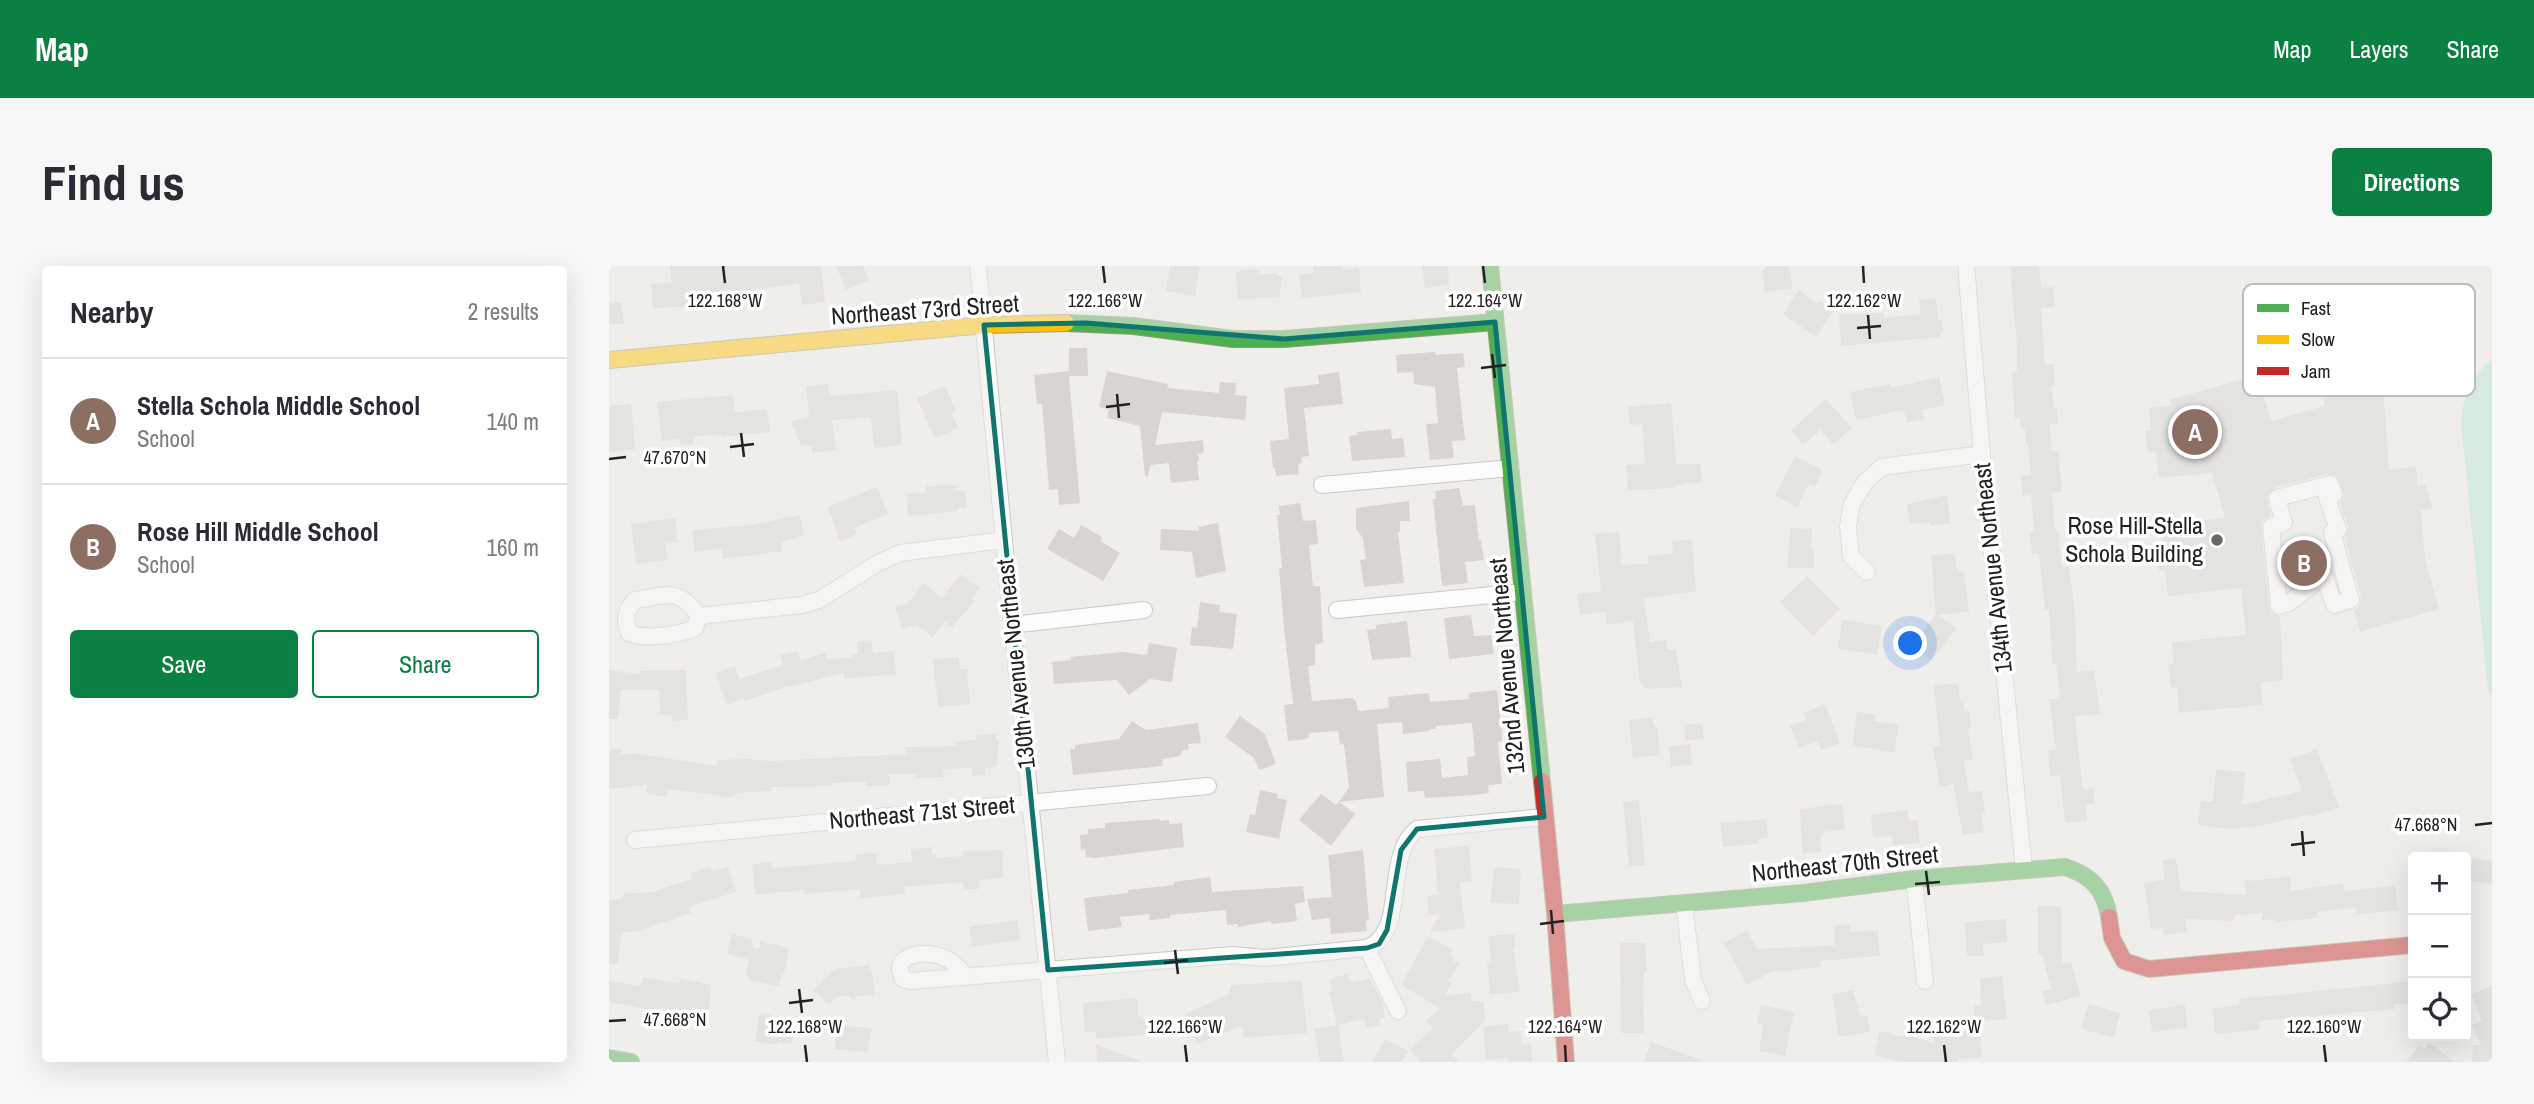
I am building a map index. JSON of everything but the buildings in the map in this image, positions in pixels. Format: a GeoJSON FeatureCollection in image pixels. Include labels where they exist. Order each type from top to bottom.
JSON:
{"type":"FeatureCollection","features":[{"type":"Feature","properties":{"kind":"street","name":"130th Avenue Northeast"},"geometry":{"type":"LineString","coordinates":[[978,266],[1056,1062]]}},
{"type":"Feature","properties":{"kind":"street","name":"132nd Avenue Northeast"},"geometry":{"type":"LineString","coordinates":[[1490,266],[1555,914],[1566,1062]]}},
{"type":"Feature","properties":{"kind":"street","name":"134th Avenue Northeast"},"geometry":{"type":"LineString","coordinates":[[1966,266],[2024,869]]}},
{"type":"Feature","properties":{"kind":"street","name":"Northeast 73rd Street"},"geometry":{"type":"LineString","coordinates":[[609,360],[984,325],[1086,323],[1134,326],[1233,339],[1284,340],[1495,322]]}},
{"type":"Feature","properties":{"kind":"street"},"geometry":{"type":"LineString","coordinates":[[1867,572],[1851,556],[1848,526],[1852,504],[1865,482],[1882,467],[1982,454]]}},
{"type":"Feature","properties":{"kind":"street"},"geometry":{"type":"LineString","coordinates":[[1321,485],[1511,468]]}},
{"type":"Feature","properties":{"kind":"street"},"geometry":{"type":"LineString","coordinates":[[2330,484],[2334,494],[2327,497],[2338,530],[2332,532],[2351,600],[2333,606],[2324,575],[2289,603],[2279,606],[2271,527],[2284,523],[2277,498],[2330,484]]}},
{"type":"Feature","properties":{"kind":"street"},"geometry":{"type":"LineString","coordinates":[[699,616],[802,605],[819,600],[878,563],[900,554],[1004,540]]}},
{"type":"Feature","properties":{"kind":"street"},"geometry":{"type":"LineString","coordinates":[[1337,610],[1523,592]]}},
{"type":"Feature","properties":{"kind":"street"},"geometry":{"type":"LineString","coordinates":[[1012,625],[1144,610]]}},
{"type":"Feature","properties":{"kind":"street","name":"Northeast 71st Street"},"geometry":{"type":"LineString","coordinates":[[635,840],[1208,786]]}},
{"type":"Feature","properties":{"kind":"street"},"geometry":{"type":"LineString","coordinates":[[966,976],[1233,955],[1264,958],[1367,948],[1379,943],[1387,930],[1401,850],[1407,837],[1417,828],[1544,817]]}},
{"type":"Feature","properties":{"kind":"street","name":"Northeast 70th Street"},"geometry":{"type":"LineString","coordinates":[[1555,914],[2065,867],[2081,872],[2097,885],[2107,902],[2112,938],[2125,961],[2149,968],[2408,945]]}},
{"type":"Feature","properties":{"kind":"street"},"geometry":{"type":"LineString","coordinates":[[1914,879],[1924,981]]}},
{"type":"Feature","properties":{"kind":"street"},"geometry":{"type":"LineString","coordinates":[[1683,903],[1693,980],[1702,1001]]}},
{"type":"Feature","properties":{"kind":"street"},"geometry":{"type":"LineString","coordinates":[[1367,948],[1398,1012]]}},
{"type":"Feature","properties":{"kind":"street"},"geometry":{"type":"LineString","coordinates":[[609,1058],[631,1062]]}},
{"type":"Feature","properties":{"kind":"highlighted area"},"geometry":{"type":"Polygon","coordinates":[[[1495,322],[1544,817],[1417,829],[1401,850],[1387,930],[1379,944],[1367,948],[1048,970],[984,325],[1086,323],[1284,339],[1495,322]]]}},
{"type":"Feature","properties":{"kind":"green space"},"geometry":{"type":"Polygon","coordinates":[[[2492,359],[2492,699],[2488,689],[2461,424],[2466,396],[2475,396],[2475,378],[2492,359]]]}},
{"type":"Feature","properties":{"kind":"traffic: fast"},"geometry":{"type":"LineString","coordinates":[[1490,266],[1542,781]]}},
{"type":"Feature","properties":{"kind":"traffic: fast"},"geometry":{"type":"LineString","coordinates":[[1066,323],[1134,326],[1233,339],[1284,339],[1495,322]]}},
{"type":"Feature","properties":{"kind":"traffic: fast"},"geometry":{"type":"LineString","coordinates":[[1555,914],[2065,867],[2082,874],[2095,885],[2104,899],[2109,917]]}},
{"type":"Feature","properties":{"kind":"traffic: fast"},"geometry":{"type":"LineString","coordinates":[[609,1058],[631,1062]]}},
{"type":"Feature","properties":{"kind":"traffic: slow"},"geometry":{"type":"LineString","coordinates":[[609,360],[984,325],[1066,323]]}},
{"type":"Feature","properties":{"kind":"traffic: jam"},"geometry":{"type":"LineString","coordinates":[[1542,781],[1566,1062]]}},
{"type":"Feature","properties":{"kind":"traffic: jam"},"geometry":{"type":"LineString","coordinates":[[2109,917],[2112,938],[2124,961],[2149,969],[2408,945]]}},
{"type":"Feature","properties":{"kind":"place","name":"Stella Schola Middle School"},"geometry":{"type":"Point","coordinates":[2195,432]}},
{"type":"Feature","properties":{"kind":"place","name":"Rose Hill-Stella Schola Building"},"geometry":{"type":"Point","coordinates":[2217,540]}},
{"type":"Feature","properties":{"kind":"place","name":"Rose Hill Middle School"},"geometry":{"type":"Point","coordinates":[2304,563]}}]}
